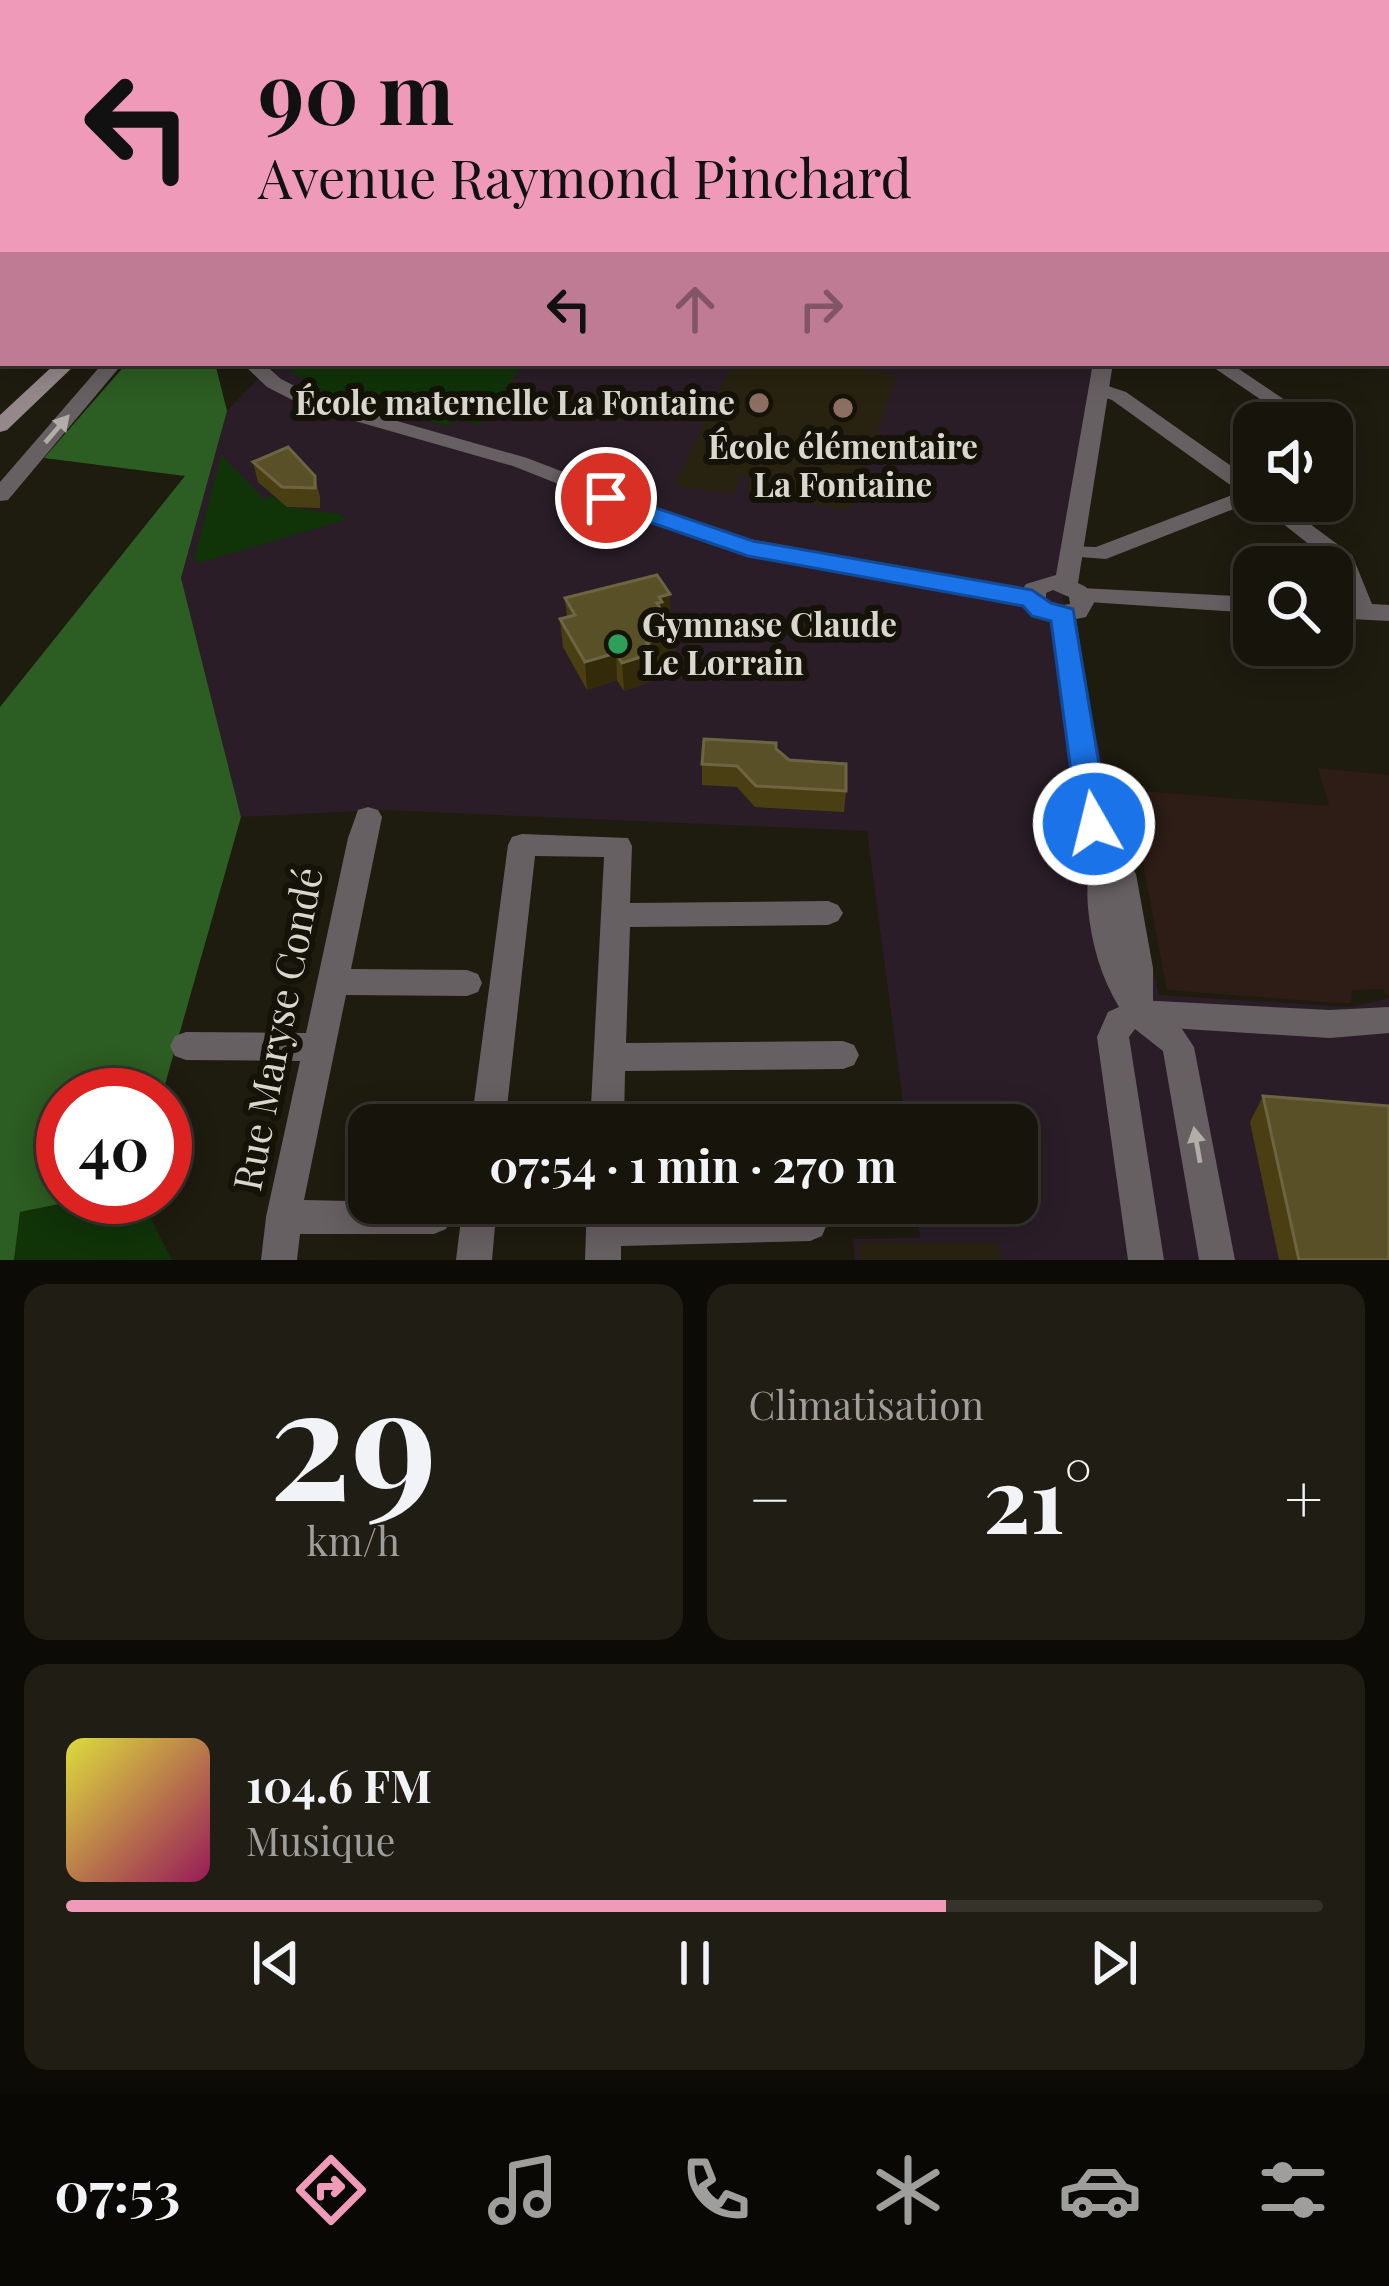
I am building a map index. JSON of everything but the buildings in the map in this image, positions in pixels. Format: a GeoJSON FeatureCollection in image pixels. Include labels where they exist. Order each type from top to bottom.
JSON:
{"type":"FeatureCollection","features":[{"type":"Feature","properties":{"kind":"main road"},"geometry":{"type":"LineString","coordinates":[[0,426],[64,366]]}},
{"type":"Feature","properties":{"kind":"street"},"geometry":{"type":"LineString","coordinates":[[0,495],[110,366]]}},
{"type":"Feature","properties":{"kind":"street"},"geometry":{"type":"LineString","coordinates":[[255,366],[313,403],[520,462],[723,542],[1032,598],[1042,610],[1070,599],[1233,604]]}},
{"type":"Feature","properties":{"kind":"street"},"geometry":{"type":"LineString","coordinates":[[1103,366],[1070,599],[1094,824],[1104,847],[1100,872],[1114,966],[1138,1013],[1172,1036],[1178,1047],[1217,1260]]}},
{"type":"Feature","properties":{"kind":"street"},"geometry":{"type":"LineString","coordinates":[[1222,366],[1277,402]]}},
{"type":"Feature","properties":{"kind":"street"},"geometry":{"type":"LineString","coordinates":[[1099,389],[1119,396],[1233,478]]}},
{"type":"Feature","properties":{"kind":"street"},"geometry":{"type":"LineString","coordinates":[[1075,550],[1098,554],[1233,501]]}},
{"type":"Feature","properties":{"kind":"street"},"geometry":{"type":"LineString","coordinates":[[1293,522],[1344,560],[1363,611]]}},
{"type":"Feature","properties":{"kind":"street"},"geometry":{"type":"LineString","coordinates":[[1353,611],[1389,613]]}},
{"type":"Feature","properties":{"kind":"street","name":"Rue Maryse Condé"},"geometry":{"type":"LineString","coordinates":[[279,1260],[334,982],[353,859],[368,817]]}},
{"type":"Feature","properties":{"kind":"street"},"geometry":{"type":"LineString","coordinates":[[491,1104],[522,845],[618,846],[608,1104]]}},
{"type":"Feature","properties":{"kind":"street"},"geometry":{"type":"LineString","coordinates":[[615,915],[828,913]]}},
{"type":"Feature","properties":{"kind":"street"},"geometry":{"type":"LineString","coordinates":[[334,982],[467,983]]}},
{"type":"Feature","properties":{"kind":"street"},"geometry":{"type":"LineString","coordinates":[[1146,1260],[1113,1036],[1119,1022],[1138,1013],[1330,1024],[1389,1020]]}},
{"type":"Feature","properties":{"kind":"street"},"geometry":{"type":"LineString","coordinates":[[186,1046],[319,1047]]}},
{"type":"Feature","properties":{"kind":"street"},"geometry":{"type":"LineString","coordinates":[[609,1057],[843,1054]]}},
{"type":"Feature","properties":{"kind":"street"},"geometry":{"type":"LineString","coordinates":[[284,1217],[348,1217]]}},
{"type":"Feature","properties":{"kind":"street"},"geometry":{"type":"LineString","coordinates":[[474,1260],[478,1224]]}},
{"type":"Feature","properties":{"kind":"street"},"geometry":{"type":"LineString","coordinates":[[603,1231],[810,1225]]}},
{"type":"Feature","properties":{"kind":"shaded area"},"geometry":{"type":"Polygon","coordinates":[[[270,366],[1106,366],[1063,598],[1159,995],[1351,1007],[1389,998],[1389,1260],[855,1260],[853,1239],[920,1238],[918,1224],[1038,1224],[1038,1104],[903,1104],[867,831],[383,810],[241,817],[181,578],[227,411],[270,366]]]}},
{"type":"Feature","properties":{"kind":"shaded area"},"geometry":{"type":"Polygon","coordinates":[[[732,366],[855,366],[897,375],[851,510],[810,504],[813,493],[805,492],[802,500],[746,491],[752,478],[741,475],[732,494],[674,485],[732,366]]]}},
{"type":"Feature","properties":{"kind":"shaded area"},"geometry":{"type":"Polygon","coordinates":[[[1318,768],[1389,775],[1389,996],[1382,989],[1352,990],[1351,1003],[1337,1003],[1167,990],[1129,790],[1329,806],[1318,768]]]}},
{"type":"Feature","properties":{"kind":"shaded area"},"geometry":{"type":"Polygon","coordinates":[[[859,1243],[997,1243],[1000,1260],[860,1260],[859,1243]]]}},
{"type":"Feature","properties":{"kind":"green space"},"geometry":{"type":"Polygon","coordinates":[[[124,366],[216,366],[227,411],[181,578],[241,817],[170,1068],[36,1068],[36,1209],[20,1212],[14,1260],[0,1260],[0,707],[185,476],[44,458],[124,366]]]}},
{"type":"Feature","properties":{"kind":"green space"},"geometry":{"type":"Polygon","coordinates":[[[285,366],[522,366],[481,424],[454,420],[448,426],[339,398],[285,366]]]}},
{"type":"Feature","properties":{"kind":"green space"},"geometry":{"type":"Polygon","coordinates":[[[221,455],[264,499],[272,496],[287,507],[341,514],[345,520],[199,563],[194,559],[221,455]]]}},
{"type":"Feature","properties":{"kind":"green space"},"geometry":{"type":"Polygon","coordinates":[[[36,1209],[36,1224],[154,1224],[172,1260],[14,1260],[20,1212],[36,1209]]]}},
{"type":"Feature","properties":{"kind":"place","name":"École maternelle La Fontaine"},"geometry":{"type":"Point","coordinates":[759,403]}},
{"type":"Feature","properties":{"kind":"place","name":"École élémentaire La Fontaine"},"geometry":{"type":"Point","coordinates":[843,408]}},
{"type":"Feature","properties":{"kind":"place","name":"Gymnase Claude Le Lorrain"},"geometry":{"type":"Point","coordinates":[618,644]}},
{"type":"Feature","properties":{"kind":"route"},"geometry":{"type":"LineString","coordinates":[[606,498],[748,548],[1032,598],[1042,610],[1064,615],[1094,824]]}}]}
